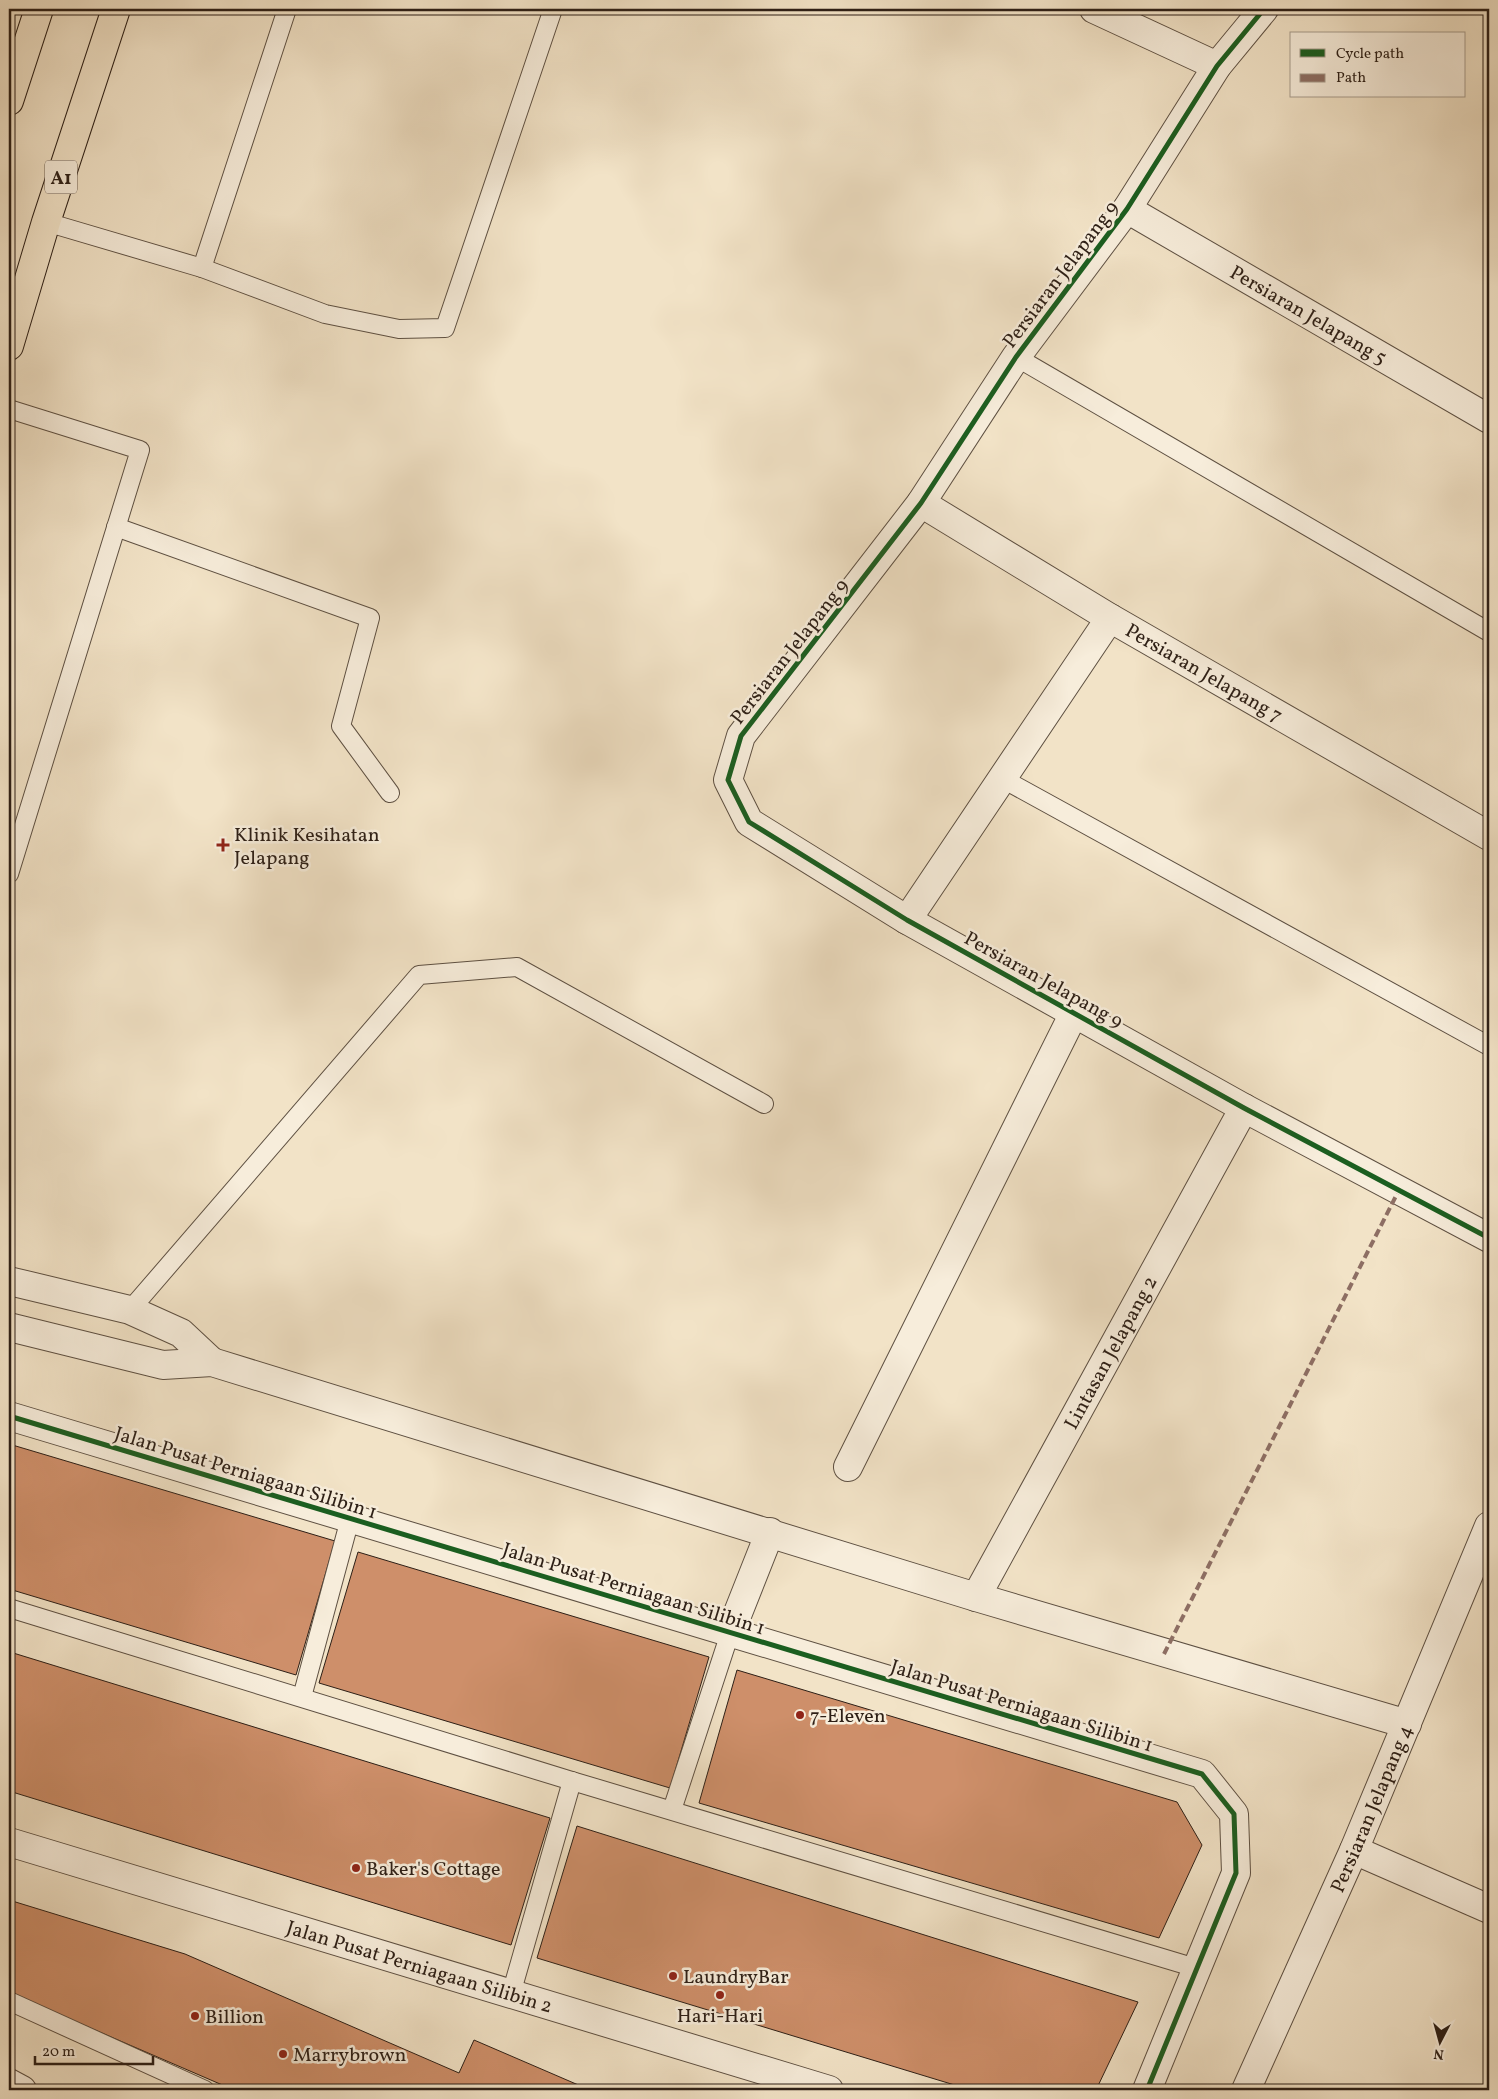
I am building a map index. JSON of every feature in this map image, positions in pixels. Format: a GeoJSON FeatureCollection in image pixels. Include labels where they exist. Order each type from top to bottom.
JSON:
{"type":"FeatureCollection","features":[{"type":"Feature","properties":{"kind":"main road"},"geometry":{"type":"LineString","coordinates":[[9,101],[39,9]]}},
{"type":"Feature","properties":{"kind":"main road","name":"A1"},"geometry":{"type":"LineString","coordinates":[[9,346],[46,222],[116,9]]}},
{"type":"Feature","properties":{"kind":"street"},"geometry":{"type":"LineString","coordinates":[[1094,9],[1217,66]]}},
{"type":"Feature","properties":{"kind":"street","name":"Persiaran Jelapang 9"},"geometry":{"type":"LineString","coordinates":[[1264,9],[1217,66],[1127,210],[1016,357],[921,503],[741,736],[728,780],[749,822],[907,920],[1244,1108],[1489,1238]]}},
{"type":"Feature","properties":{"kind":"street","name":"Persiaran Jelapang 5"},"geometry":{"type":"LineString","coordinates":[[1127,210],[1489,419]]}},
{"type":"Feature","properties":{"kind":"street","name":"Persiaran Jelapang 7"},"geometry":{"type":"LineString","coordinates":[[921,503],[1110,618],[1489,836]]}},
{"type":"Feature","properties":{"kind":"street"},"geometry":{"type":"LineString","coordinates":[[907,920],[1110,618]]}},
{"type":"Feature","properties":{"kind":"street"},"geometry":{"type":"LineString","coordinates":[[848,1467],[1074,1013]]}},
{"type":"Feature","properties":{"kind":"street","name":"Lintasan Jelapang 2"},"geometry":{"type":"LineString","coordinates":[[976,1597],[1244,1108]]}},
{"type":"Feature","properties":{"kind":"street"},"geometry":{"type":"LineString","coordinates":[[9,1281],[130,1310],[181,1332],[212,1362]]}},
{"type":"Feature","properties":{"kind":"street"},"geometry":{"type":"LineString","coordinates":[[9,1327],[163,1365],[212,1362],[770,1532],[976,1597],[1407,1724]]}},
{"type":"Feature","properties":{"kind":"street","name":"Jalan Pusat Perniagaan Silibin 1"},"geometry":{"type":"LineString","coordinates":[[9,1416],[1202,1774],[1234,1814],[1236,1873],[1196,1968]]}},
{"type":"Feature","properties":{"kind":"street","name":"Persiaran Jelapang 4"},"geometry":{"type":"LineString","coordinates":[[1246,2090],[1354,1850],[1489,1526]]}},
{"type":"Feature","properties":{"kind":"street"},"geometry":{"type":"LineString","coordinates":[[730,1633],[770,1532]]}},
{"type":"Feature","properties":{"kind":"street","name":"Jalan Pusat Perniagaan Silibin 2"},"geometry":{"type":"LineString","coordinates":[[9,1842],[829,2090]]}},
{"type":"Feature","properties":{"kind":"street"},"geometry":{"type":"LineString","coordinates":[[1354,1850],[1489,1909]]}},
{"type":"Feature","properties":{"kind":"street"},"geometry":{"type":"LineString","coordinates":[[1147,2090],[1196,1968]]}},
{"type":"Feature","properties":{"kind":"street"},"geometry":{"type":"LineString","coordinates":[[9,2083],[22,2090]]}},
{"type":"Feature","properties":{"kind":"lane"},"geometry":{"type":"LineString","coordinates":[[202,268],[287,9]]}},
{"type":"Feature","properties":{"kind":"lane"},"geometry":{"type":"LineString","coordinates":[[46,222],[202,268],[325,314],[399,329],[444,328],[553,9]]}},
{"type":"Feature","properties":{"kind":"lane"},"geometry":{"type":"LineString","coordinates":[[1016,357],[1489,632]]}},
{"type":"Feature","properties":{"kind":"lane"},"geometry":{"type":"LineString","coordinates":[[9,409],[140,450],[9,874]]}},
{"type":"Feature","properties":{"kind":"lane"},"geometry":{"type":"LineString","coordinates":[[116,527],[370,618],[341,726],[390,793]]}},
{"type":"Feature","properties":{"kind":"lane"},"geometry":{"type":"LineString","coordinates":[[1003,779],[1489,1046]]}},
{"type":"Feature","properties":{"kind":"lane"},"geometry":{"type":"LineString","coordinates":[[130,1310],[419,975],[518,967],[764,1104]]}},
{"type":"Feature","properties":{"kind":"lane"},"geometry":{"type":"LineString","coordinates":[[302,1698],[350,1518]]}},
{"type":"Feature","properties":{"kind":"lane"},"geometry":{"type":"LineString","coordinates":[[9,1608],[572,1781],[1196,1968]]}},
{"type":"Feature","properties":{"kind":"lane"},"geometry":{"type":"LineString","coordinates":[[672,1810],[730,1633]]}},
{"type":"Feature","properties":{"kind":"lane"},"geometry":{"type":"LineString","coordinates":[[511,1994],[572,1781]]}},
{"type":"Feature","properties":{"kind":"lane"},"geometry":{"type":"LineString","coordinates":[[9,2000],[205,2090]]}},
{"type":"Feature","properties":{"kind":"building"},"geometry":{"type":"Polygon","coordinates":[[[9,1444],[335,1541],[296,1675],[9,1589],[9,1444]]]}},
{"type":"Feature","properties":{"kind":"building"},"geometry":{"type":"Polygon","coordinates":[[[358,1552],[709,1657],[670,1788],[319,1683],[358,1552]]]}},
{"type":"Feature","properties":{"kind":"building"},"geometry":{"type":"Polygon","coordinates":[[[10,1652],[550,1818],[511,1945],[9,1791],[10,1652]]]}},
{"type":"Feature","properties":{"kind":"building"},"geometry":{"type":"Polygon","coordinates":[[[737,1670],[1177,1802],[1202,1845],[1159,1938],[699,1803],[737,1670]]]}},
{"type":"Feature","properties":{"kind":"building"},"geometry":{"type":"Polygon","coordinates":[[[577,1826],[1138,2002],[1096,2090],[971,2090],[537,1958],[577,1826]]]}},
{"type":"Feature","properties":{"kind":"building","name":"Billion"},"geometry":{"type":"Polygon","coordinates":[[[9,1900],[185,1954],[459,2073],[474,2040],[590,2090],[234,2090],[9,1993],[9,1900]]]}},
{"type":"Feature","properties":{"kind":"marked path"},"geometry":{"type":"LineString","coordinates":[[1164,1654],[1399,1190]]}},
{"type":"Feature","properties":{"kind":"cycle path"},"geometry":{"type":"LineString","coordinates":[[1264,9],[1217,66],[1127,209],[1016,357],[921,503],[741,736],[728,780],[749,822],[907,920],[1244,1108],[1489,1238]]}},
{"type":"Feature","properties":{"kind":"cycle path"},"geometry":{"type":"LineString","coordinates":[[9,1416],[1202,1774],[1234,1814],[1236,1873],[1147,2090]]}},
{"type":"Feature","properties":{"kind":"place","name":"Klinik Kesihatan Jelapang"},"geometry":{"type":"Point","coordinates":[223,845]}},
{"type":"Feature","properties":{"kind":"place","name":"7-Eleven"},"geometry":{"type":"Point","coordinates":[800,1715]}},
{"type":"Feature","properties":{"kind":"place","name":"Baker's Cottage"},"geometry":{"type":"Point","coordinates":[356,1868]}},
{"type":"Feature","properties":{"kind":"place","name":"LaundryBar"},"geometry":{"type":"Point","coordinates":[673,1976]}},
{"type":"Feature","properties":{"kind":"place","name":"Hari-Hari"},"geometry":{"type":"Point","coordinates":[720,1995]}},
{"type":"Feature","properties":{"kind":"place","name":"Billion"},"geometry":{"type":"Point","coordinates":[195,2016]}},
{"type":"Feature","properties":{"kind":"place","name":"Marrybrown"},"geometry":{"type":"Point","coordinates":[283,2054]}}]}
